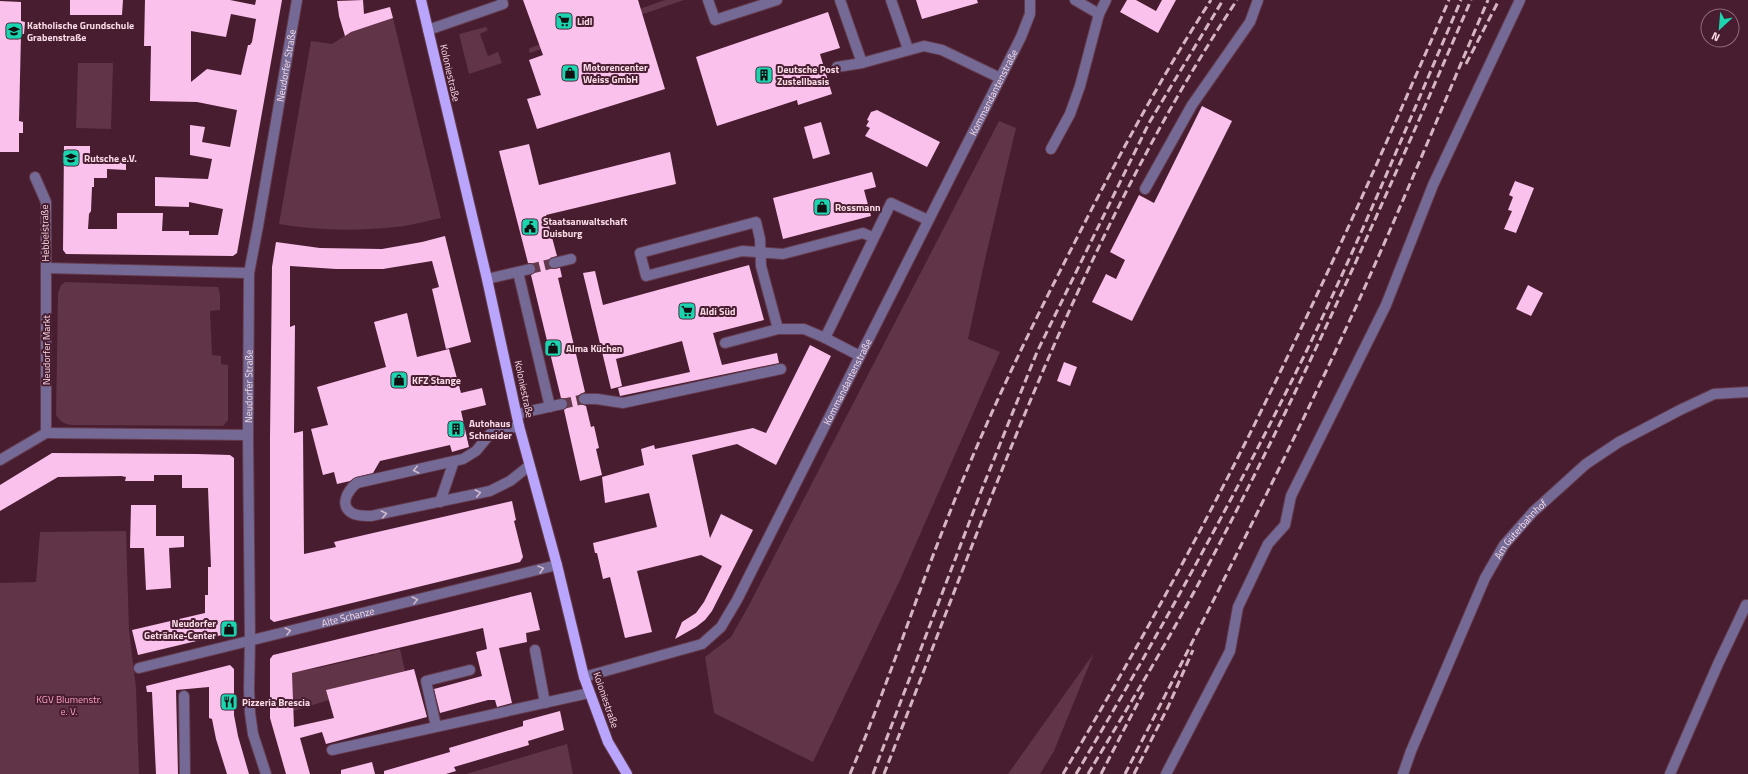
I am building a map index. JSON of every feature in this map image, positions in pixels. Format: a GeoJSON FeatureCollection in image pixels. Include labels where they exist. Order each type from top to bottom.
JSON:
{"type":"FeatureCollection","features":[{"type":"Feature","properties":{"kind":"main road","name":"Koloniestraße"},"geometry":{"type":"LineString","coordinates":[[421,0],[487,279],[519,426],[557,565],[584,677],[608,742],[627,774]]}},
{"type":"Feature","properties":{"kind":"street","name":"Neudorfer Straße"},"geometry":{"type":"LineString","coordinates":[[266,774],[254,734],[250,713],[248,436],[249,273],[297,0]]}},
{"type":"Feature","properties":{"kind":"street"},"geometry":{"type":"LineString","coordinates":[[428,30],[503,4],[502,0]]}},
{"type":"Feature","properties":{"kind":"street"},"geometry":{"type":"LineString","coordinates":[[708,0],[715,20],[777,0]]}},
{"type":"Feature","properties":{"kind":"street"},"geometry":{"type":"LineString","coordinates":[[840,0],[862,64]]}},
{"type":"Feature","properties":{"kind":"street"},"geometry":{"type":"LineString","coordinates":[[892,0],[908,50]]}},
{"type":"Feature","properties":{"kind":"street","name":"Kommandantenstraße"},"geometry":{"type":"LineString","coordinates":[[584,677],[702,644],[721,627],[1021,37],[1030,14],[1030,0]]}},
{"type":"Feature","properties":{"kind":"street"},"geometry":{"type":"LineString","coordinates":[[1075,0],[1099,14]]}},
{"type":"Feature","properties":{"kind":"street"},"geometry":{"type":"LineString","coordinates":[[1051,148],[1070,114],[1080,86],[1099,14],[1106,0]]}},
{"type":"Feature","properties":{"kind":"street"},"geometry":{"type":"LineString","coordinates":[[1145,189],[1192,105],[1250,22],[1258,0]]}},
{"type":"Feature","properties":{"kind":"street"},"geometry":{"type":"LineString","coordinates":[[1166,774],[1230,650],[1238,607],[1268,544],[1285,525],[1291,496],[1386,304],[1432,185],[1520,0]]}},
{"type":"Feature","properties":{"kind":"street"},"geometry":{"type":"LineString","coordinates":[[837,67],[862,64],[924,46],[942,50],[1000,78]]}},
{"type":"Feature","properties":{"kind":"street","name":"Hebbelstraße"},"geometry":{"type":"LineString","coordinates":[[35,177],[46,202],[46,268]]}},
{"type":"Feature","properties":{"kind":"street"},"geometry":{"type":"LineString","coordinates":[[824,338],[891,203],[928,220]]}},
{"type":"Feature","properties":{"kind":"street"},"geometry":{"type":"LineString","coordinates":[[778,329],[761,266],[760,252],[760,239],[756,222],[640,252],[646,276],[742,251],[760,252],[783,254],[863,233],[874,238]]}},
{"type":"Feature","properties":{"kind":"street"},"geometry":{"type":"LineString","coordinates":[[554,263],[571,259]]}},
{"type":"Feature","properties":{"kind":"street"},"geometry":{"type":"LineString","coordinates":[[46,268],[249,273]]}},
{"type":"Feature","properties":{"kind":"street","name":"Neudorfer Markt"},"geometry":{"type":"LineString","coordinates":[[46,268],[46,433]]}},
{"type":"Feature","properties":{"kind":"street"},"geometry":{"type":"LineString","coordinates":[[487,279],[530,269]]}},
{"type":"Feature","properties":{"kind":"street"},"geometry":{"type":"LineString","coordinates":[[518,272],[550,407]]}},
{"type":"Feature","properties":{"kind":"street"},"geometry":{"type":"LineString","coordinates":[[725,343],[778,329],[804,329],[860,356]]}},
{"type":"Feature","properties":{"kind":"street"},"geometry":{"type":"LineString","coordinates":[[584,399],[597,399],[623,403],[781,369]]}},
{"type":"Feature","properties":{"kind":"street","name":"Am Güterbahnhof"},"geometry":{"type":"LineString","coordinates":[[1403,774],[1411,751],[1485,578],[1504,545],[1533,512],[1586,464],[1619,442],[1714,394],[1748,392]]}},
{"type":"Feature","properties":{"kind":"street"},"geometry":{"type":"LineString","coordinates":[[517,414],[562,404]]}},
{"type":"Feature","properties":{"kind":"street"},"geometry":{"type":"LineString","coordinates":[[519,426],[490,434],[470,456],[357,483],[345,496],[345,503],[348,510],[355,515],[371,516],[490,491],[510,481],[529,466]]}},
{"type":"Feature","properties":{"kind":"street"},"geometry":{"type":"LineString","coordinates":[[0,460],[46,433],[248,436]]}},
{"type":"Feature","properties":{"kind":"street"},"geometry":{"type":"LineString","coordinates":[[440,502],[454,461]]}},
{"type":"Feature","properties":{"kind":"street","name":"Alte Schanze"},"geometry":{"type":"LineString","coordinates":[[139,668],[557,565]]}},
{"type":"Feature","properties":{"kind":"street"},"geometry":{"type":"LineString","coordinates":[[1670,774],[1718,664],[1746,605],[1748,605]]}},
{"type":"Feature","properties":{"kind":"street"},"geometry":{"type":"LineString","coordinates":[[535,650],[545,703]]}},
{"type":"Feature","properties":{"kind":"street"},"geometry":{"type":"LineString","coordinates":[[436,726],[426,681],[470,670]]}},
{"type":"Feature","properties":{"kind":"street"},"geometry":{"type":"LineString","coordinates":[[332,750],[436,726],[509,712],[589,693]]}},
{"type":"Feature","properties":{"kind":"street"},"geometry":{"type":"LineString","coordinates":[[184,696],[185,774]]}},
{"type":"Feature","properties":{"kind":"green space"},"geometry":{"type":"Polygon","coordinates":[[[665,0],[684,0],[530,53],[530,48],[665,0]]]}},
{"type":"Feature","properties":{"kind":"green space"},"geometry":{"type":"Polygon","coordinates":[[[393,18],[441,218],[406,226],[366,229],[337,230],[279,224],[311,41],[332,44],[351,32],[393,18]]]}},
{"type":"Feature","properties":{"kind":"green space"},"geometry":{"type":"Polygon","coordinates":[[[486,27],[488,30],[480,34],[488,56],[498,52],[502,63],[469,74],[459,34],[486,27]]]}},
{"type":"Feature","properties":{"kind":"green space"},"geometry":{"type":"Polygon","coordinates":[[[78,63],[113,63],[111,129],[76,128],[78,63]]]}},
{"type":"Feature","properties":{"kind":"green space"},"geometry":{"type":"Polygon","coordinates":[[[999,121],[1016,128],[968,339],[1000,352],[900,580],[813,762],[714,713],[705,657],[731,637],[748,607],[999,121]]]}},
{"type":"Feature","properties":{"kind":"green space"},"geometry":{"type":"Polygon","coordinates":[[[65,282],[218,287],[220,295],[220,310],[210,311],[212,355],[221,356],[221,364],[228,365],[228,420],[223,426],[72,425],[61,421],[56,415],[58,293],[61,285],[65,282]]]}},
{"type":"Feature","properties":{"kind":"green space","name":"KGV Blumenstr. e. V."},"geometry":{"type":"Polygon","coordinates":[[[126,531],[129,630],[136,688],[139,774],[0,774],[0,583],[36,582],[40,532],[126,531]]]}},
{"type":"Feature","properties":{"kind":"green space"},"geometry":{"type":"Polygon","coordinates":[[[400,649],[405,671],[326,690],[329,700],[293,711],[292,672],[318,668],[374,655],[374,652],[378,651],[379,654],[400,649]]]}},
{"type":"Feature","properties":{"kind":"green space"},"geometry":{"type":"Polygon","coordinates":[[[1094,653],[1054,751],[1040,774],[1008,774],[1094,653]]]}},
{"type":"Feature","properties":{"kind":"green space"},"geometry":{"type":"Polygon","coordinates":[[[567,744],[573,774],[466,774],[567,744]]]}},
{"type":"Feature","properties":{"kind":"building"},"geometry":{"type":"Polygon","coordinates":[[[70,0],[123,0],[122,15],[70,15],[70,0]]]}},
{"type":"Feature","properties":{"kind":"building"},"geometry":{"type":"Polygon","coordinates":[[[145,0],[230,0],[255,5],[256,0],[282,0],[237,253],[233,256],[66,254],[63,250],[64,146],[90,146],[90,159],[126,159],[126,170],[107,169],[107,178],[94,178],[88,229],[117,229],[117,213],[163,213],[162,231],[189,231],[189,235],[218,235],[223,209],[189,202],[189,207],[155,206],[155,177],[208,179],[212,159],[190,155],[190,125],[205,127],[202,142],[230,147],[237,110],[197,102],[150,101],[151,46],[144,46],[145,0]],[[231,14],[226,37],[191,31],[191,82],[207,69],[241,75],[248,45],[252,42],[256,19],[231,14]]]}},
{"type":"Feature","properties":{"kind":"building"},"geometry":{"type":"Polygon","coordinates":[[[363,0],[364,14],[390,7],[393,18],[351,32],[345,36],[339,16],[337,1],[363,0]]]}},
{"type":"Feature","properties":{"kind":"building"},"geometry":{"type":"Polygon","coordinates":[[[523,0],[638,0],[665,89],[537,129],[527,99],[541,95],[529,60],[543,55],[523,0]]]}},
{"type":"Feature","properties":{"kind":"building"},"geometry":{"type":"Polygon","coordinates":[[[916,0],[977,0],[978,3],[922,19],[916,0]]]}},
{"type":"Feature","properties":{"kind":"building"},"geometry":{"type":"Polygon","coordinates":[[[1127,0],[1136,0],[1156,11],[1162,0],[1176,0],[1158,33],[1120,12],[1127,0]]]}},
{"type":"Feature","properties":{"kind":"building"},"geometry":{"type":"Polygon","coordinates":[[[0,1],[21,2],[21,21],[25,22],[24,34],[21,34],[19,121],[23,122],[23,133],[19,133],[19,152],[0,152],[0,1]]]}},
{"type":"Feature","properties":{"kind":"building","name":"Deutsche Post Zustellbasis"},"geometry":{"type":"Polygon","coordinates":[[[828,12],[840,48],[820,54],[832,94],[798,105],[797,100],[717,126],[696,57],[828,12]]]}},
{"type":"Feature","properties":{"kind":"building"},"geometry":{"type":"Polygon","coordinates":[[[1202,106],[1232,121],[1132,321],[1092,302],[1106,274],[1116,279],[1125,260],[1110,252],[1139,195],[1154,203],[1202,106]]]}},
{"type":"Feature","properties":{"kind":"building"},"geometry":{"type":"Polygon","coordinates":[[[877,110],[940,142],[927,167],[865,136],[870,128],[866,126],[869,121],[867,120],[871,112],[877,110]]]}},
{"type":"Feature","properties":{"kind":"building"},"geometry":{"type":"Polygon","coordinates":[[[821,122],[830,154],[813,159],[804,127],[821,122]]]}},
{"type":"Feature","properties":{"kind":"building"},"geometry":{"type":"Polygon","coordinates":[[[529,144],[539,185],[670,152],[676,184],[546,215],[557,256],[550,258],[548,264],[552,269],[560,268],[562,277],[558,278],[585,392],[580,394],[578,399],[580,404],[586,406],[591,427],[594,426],[599,448],[596,449],[602,475],[580,481],[564,410],[568,406],[568,402],[564,398],[561,398],[531,275],[536,271],[536,267],[532,263],[528,263],[499,151],[529,144]]]}},
{"type":"Feature","properties":{"kind":"building","name":"Rossmann"},"geometry":{"type":"Polygon","coordinates":[[[872,172],[876,187],[864,190],[871,216],[783,239],[773,198],[872,172]]]}},
{"type":"Feature","properties":{"kind":"building"},"geometry":{"type":"Polygon","coordinates":[[[1515,181],[1534,188],[1516,233],[1504,229],[1512,211],[1508,210],[1513,197],[1509,195],[1515,181]]]}},
{"type":"Feature","properties":{"kind":"building"},"geometry":{"type":"Polygon","coordinates":[[[445,236],[471,342],[446,349],[432,289],[439,287],[432,261],[383,269],[336,269],[290,266],[290,327],[295,325],[294,433],[303,431],[304,554],[336,547],[334,542],[512,501],[516,520],[514,521],[523,557],[520,562],[274,622],[270,619],[270,437],[272,267],[276,242],[320,248],[382,249],[422,242],[445,236]]]}},
{"type":"Feature","properties":{"kind":"building","name":"Aldi Süd"},"geometry":{"type":"Polygon","coordinates":[[[749,265],[764,320],[713,333],[722,365],[777,353],[779,363],[620,396],[618,388],[690,372],[682,341],[616,359],[622,386],[611,389],[583,273],[595,271],[603,305],[749,265]]]}},
{"type":"Feature","properties":{"kind":"building"},"geometry":{"type":"Polygon","coordinates":[[[1528,285],[1543,293],[1531,316],[1516,309],[1528,285]]]}},
{"type":"Feature","properties":{"kind":"building"},"geometry":{"type":"Polygon","coordinates":[[[407,313],[417,357],[449,349],[461,393],[482,388],[486,405],[461,411],[469,447],[452,452],[450,445],[380,461],[373,473],[337,484],[334,472],[323,475],[311,429],[328,425],[317,387],[386,367],[374,322],[407,313]]]}},
{"type":"Feature","properties":{"kind":"building"},"geometry":{"type":"Polygon","coordinates":[[[810,345],[831,356],[776,465],[737,444],[692,455],[710,538],[721,514],[753,530],[712,611],[705,620],[696,627],[675,639],[682,622],[696,613],[704,602],[722,566],[701,555],[637,571],[652,632],[625,638],[610,577],[603,579],[593,543],[657,527],[649,493],[605,503],[602,477],[644,465],[641,449],[654,445],[655,449],[753,428],[766,433],[810,345]]]}},
{"type":"Feature","properties":{"kind":"building"},"geometry":{"type":"Polygon","coordinates":[[[1064,362],[1077,367],[1070,386],[1057,381],[1064,362]]]}},
{"type":"Feature","properties":{"kind":"building"},"geometry":{"type":"Polygon","coordinates":[[[52,453],[197,454],[230,455],[234,458],[234,628],[230,633],[138,655],[132,630],[205,613],[205,595],[208,595],[208,567],[211,567],[208,488],[182,488],[182,475],[154,475],[154,481],[125,481],[126,477],[121,476],[58,477],[0,511],[0,485],[52,453]]]}},
{"type":"Feature","properties":{"kind":"building"},"geometry":{"type":"Polygon","coordinates":[[[131,505],[156,505],[156,536],[184,536],[184,547],[169,548],[171,588],[146,590],[144,548],[130,548],[131,505]]]}},
{"type":"Feature","properties":{"kind":"building"},"geometry":{"type":"Polygon","coordinates":[[[531,592],[540,630],[526,633],[527,642],[499,648],[512,703],[497,707],[495,700],[488,700],[440,713],[434,689],[482,676],[476,652],[487,649],[483,628],[292,673],[294,727],[334,718],[326,690],[414,669],[427,717],[326,744],[322,732],[300,738],[310,774],[286,774],[270,718],[270,659],[273,655],[531,592]]]}},
{"type":"Feature","properties":{"kind":"building"},"geometry":{"type":"Polygon","coordinates":[[[230,665],[234,669],[234,715],[238,736],[249,774],[227,774],[216,739],[212,719],[209,718],[209,687],[176,690],[178,774],[156,774],[152,692],[147,692],[146,686],[230,665]]]}},
{"type":"Feature","properties":{"kind":"building"},"geometry":{"type":"Polygon","coordinates":[[[560,711],[564,730],[528,741],[529,745],[454,767],[456,771],[446,774],[384,774],[384,771],[450,752],[449,748],[523,726],[523,721],[560,711]]]}},
{"type":"Feature","properties":{"kind":"building"},"geometry":{"type":"Polygon","coordinates":[[[372,762],[375,774],[341,774],[341,770],[372,762]]]}},
{"type":"Feature","properties":{"kind":"tunnel"},"geometry":{"type":"LineString","coordinates":[[530,269],[554,263]]}},
{"type":"Feature","properties":{"kind":"tunnel"},"geometry":{"type":"LineString","coordinates":[[562,404],[584,399]]}},
{"type":"Feature","properties":{"kind":"railway"},"geometry":{"type":"LineString","coordinates":[[850,774],[876,710],[948,517],[978,444],[1010,373],[1062,267],[1126,143],[1176,56],[1211,0]]}},
{"type":"Feature","properties":{"kind":"railway"},"geometry":{"type":"LineString","coordinates":[[873,774],[982,489],[1037,352],[1149,123],[1223,0]]}},
{"type":"Feature","properties":{"kind":"railway"},"geometry":{"type":"LineString","coordinates":[[884,774],[999,476],[1040,377],[1084,279],[1130,183],[1181,90],[1237,0]]}},
{"type":"Feature","properties":{"kind":"railway"},"geometry":{"type":"LineString","coordinates":[[1063,774],[1155,614],[1241,451],[1335,256],[1449,0]]}},
{"type":"Feature","properties":{"kind":"railway"},"geometry":{"type":"LineString","coordinates":[[1076,774],[1196,565],[1307,350],[1386,176],[1461,0]]}},
{"type":"Feature","properties":{"kind":"railway"},"geometry":{"type":"LineString","coordinates":[[1088,774],[1183,611],[1248,488],[1347,281],[1471,0]]}},
{"type":"Feature","properties":{"kind":"railway"},"geometry":{"type":"LineString","coordinates":[[1125,774],[1263,501],[1343,335],[1399,210],[1488,0]]}},
{"type":"Feature","properties":{"kind":"railway"},"geometry":{"type":"LineString","coordinates":[[1466,64],[1499,0]]}},
{"type":"Feature","properties":{"kind":"railway"},"geometry":{"type":"LineString","coordinates":[[1134,774],[1168,707],[1193,650]]}},
{"type":"Feature","properties":{"kind":"railway"},"geometry":{"type":"LineString","coordinates":[[1101,774],[1145,689]]}},
{"type":"Feature","properties":{"kind":"place","name":"Lidl"},"geometry":{"type":"Point","coordinates":[564,21]}},
{"type":"Feature","properties":{"kind":"place","name":"Katholische Grundschule Grabenstraße"},"geometry":{"type":"Point","coordinates":[14,31]}},
{"type":"Feature","properties":{"kind":"place","name":"Motorencenter Weiss GmbH"},"geometry":{"type":"Point","coordinates":[570,73]}},
{"type":"Feature","properties":{"kind":"place","name":"Deutsche Post Zustellbasis"},"geometry":{"type":"Point","coordinates":[764,75]}},
{"type":"Feature","properties":{"kind":"place","name":"Rutsche e.V."},"geometry":{"type":"Point","coordinates":[71,158]}},
{"type":"Feature","properties":{"kind":"place","name":"Rossmann"},"geometry":{"type":"Point","coordinates":[822,207]}},
{"type":"Feature","properties":{"kind":"place","name":"Staatsanwaltschaft Duisburg"},"geometry":{"type":"Point","coordinates":[530,227]}},
{"type":"Feature","properties":{"kind":"place","name":"Aldi Süd"},"geometry":{"type":"Point","coordinates":[687,311]}},
{"type":"Feature","properties":{"kind":"place","name":"Alma Küchen"},"geometry":{"type":"Point","coordinates":[553,348]}},
{"type":"Feature","properties":{"kind":"place","name":"KFZ Stange"},"geometry":{"type":"Point","coordinates":[399,380]}},
{"type":"Feature","properties":{"kind":"place","name":"Autohaus Schneider"},"geometry":{"type":"Point","coordinates":[456,429]}},
{"type":"Feature","properties":{"kind":"place","name":"Neudorfer Getränke-Center"},"geometry":{"type":"Point","coordinates":[229,629]}},
{"type":"Feature","properties":{"kind":"place","name":"Pizzeria Brescia"},"geometry":{"type":"Point","coordinates":[229,702]}}]}
